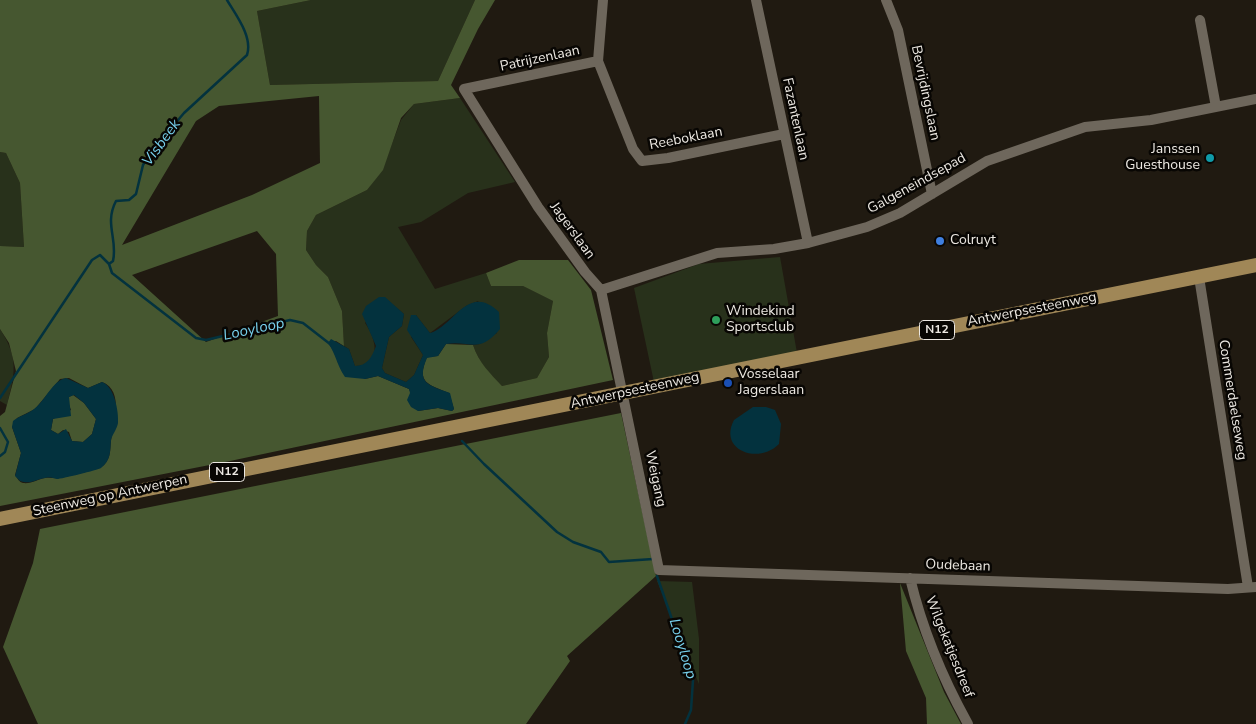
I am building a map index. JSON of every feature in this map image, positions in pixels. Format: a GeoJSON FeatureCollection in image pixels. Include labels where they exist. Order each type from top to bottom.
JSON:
{"type":"FeatureCollection","features":[{"type":"Feature","properties":{"kind":"main road","name":"Antwerpsesteenweg"},"geometry":{"type":"LineString","coordinates":[[455,427],[1256,264]]}},
{"type":"Feature","properties":{"kind":"main road","name":"Steenweg op Antwerpen"},"geometry":{"type":"LineString","coordinates":[[0,519],[455,427]]}},
{"type":"Feature","properties":{"kind":"street","name":"Patrijzenlaan"},"geometry":{"type":"LineString","coordinates":[[467,94],[464,89],[598,61],[603,0]]}},
{"type":"Feature","properties":{"kind":"street","name":"Fazantenlaan"},"geometry":{"type":"LineString","coordinates":[[756,0],[808,243]]}},
{"type":"Feature","properties":{"kind":"street","name":"Bevrijdingslaan"},"geometry":{"type":"LineString","coordinates":[[886,0],[898,30],[932,194]]}},
{"type":"Feature","properties":{"kind":"street"},"geometry":{"type":"LineString","coordinates":[[1200,20],[1216,107]]}},
{"type":"Feature","properties":{"kind":"street","name":"Reeboklaan"},"geometry":{"type":"LineString","coordinates":[[598,61],[633,149],[642,161],[657,160],[784,134]]}},
{"type":"Feature","properties":{"kind":"street","name":"Jagerslaan"},"geometry":{"type":"LineString","coordinates":[[467,94],[538,207],[585,272],[601,290],[623,394]]}},
{"type":"Feature","properties":{"kind":"street","name":"Galgeneindsepad"},"geometry":{"type":"LineString","coordinates":[[601,290],[717,253],[774,249],[808,243],[867,227],[891,218],[987,161],[1086,127],[1152,120],[1256,99]]}},
{"type":"Feature","properties":{"kind":"street","name":"Commerdaelseweg"},"geometry":{"type":"LineString","coordinates":[[1199,277],[1252,587]]}},
{"type":"Feature","properties":{"kind":"street","name":"Weigang"},"geometry":{"type":"LineString","coordinates":[[623,394],[659,570]]}},
{"type":"Feature","properties":{"kind":"street","name":"Oudebaan"},"geometry":{"type":"LineString","coordinates":[[659,570],[1228,588],[1252,587]]}},
{"type":"Feature","properties":{"kind":"street","name":"Wilgekatjesdreef"},"geometry":{"type":"LineString","coordinates":[[910,578],[914,597],[950,692],[968,724]]}},
{"type":"Feature","properties":{"kind":"green space"},"geometry":{"type":"Polygon","coordinates":[[[0,0],[311,0],[257,11],[270,85],[438,81],[475,0],[495,0],[478,29],[451,85],[460,98],[414,104],[401,118],[383,170],[367,190],[316,215],[307,231],[306,250],[316,265],[328,277],[342,311],[344,346],[336,341],[328,343],[336,354],[338,363],[365,379],[378,376],[409,389],[418,411],[438,408],[452,411],[454,409],[449,393],[430,385],[426,381],[423,372],[427,357],[438,356],[446,344],[473,345],[489,372],[502,386],[537,378],[549,357],[547,333],[553,301],[523,286],[491,286],[486,273],[519,260],[568,260],[591,290],[613,380],[230,461],[0,506],[0,416],[5,412],[16,371],[9,343],[0,329],[0,246],[24,247],[20,183],[6,153],[0,152],[0,0]],[[319,96],[219,106],[196,121],[122,245],[252,195],[320,163],[319,96]],[[257,231],[132,275],[206,342],[278,316],[276,254],[257,231]],[[69,378],[60,379],[35,409],[17,418],[12,427],[21,453],[15,475],[22,483],[47,478],[60,478],[90,471],[104,465],[109,457],[116,409],[113,392],[109,386],[102,382],[88,388],[69,378]]]}},
{"type":"Feature","properties":{"kind":"green space"},"geometry":{"type":"Polygon","coordinates":[[[311,0],[475,0],[438,81],[270,85],[257,11],[311,0]]]}},
{"type":"Feature","properties":{"kind":"green space"},"geometry":{"type":"Polygon","coordinates":[[[460,98],[515,182],[468,193],[421,222],[398,227],[435,289],[486,273],[491,286],[523,286],[553,301],[547,333],[549,357],[537,378],[502,386],[482,363],[473,345],[480,344],[497,333],[478,301],[466,306],[430,333],[416,315],[411,337],[423,355],[414,375],[406,382],[385,373],[382,368],[389,337],[402,326],[404,314],[384,297],[365,323],[374,343],[375,350],[373,356],[364,365],[355,366],[349,349],[344,346],[342,311],[328,277],[316,265],[306,250],[307,231],[316,215],[367,190],[382,170],[401,120],[414,104],[460,98]]]}},
{"type":"Feature","properties":{"kind":"green space"},"geometry":{"type":"Polygon","coordinates":[[[0,152],[6,153],[20,183],[24,247],[0,246],[0,152]]]}},
{"type":"Feature","properties":{"kind":"green space","name":"Windekind Sportsclub"},"geometry":{"type":"Polygon","coordinates":[[[780,257],[797,353],[654,382],[634,288],[699,264],[780,257]]]}},
{"type":"Feature","properties":{"kind":"green space"},"geometry":{"type":"Polygon","coordinates":[[[0,329],[10,349],[14,366],[7,405],[0,401],[0,329]]]}},
{"type":"Feature","properties":{"kind":"green space"},"geometry":{"type":"Polygon","coordinates":[[[73,395],[84,403],[96,419],[92,434],[83,442],[72,441],[69,432],[63,430],[58,434],[51,430],[53,419],[71,410],[68,402],[69,397],[73,395]]]}},
{"type":"Feature","properties":{"kind":"green space"},"geometry":{"type":"Polygon","coordinates":[[[621,413],[656,576],[567,656],[570,661],[526,724],[38,724],[3,647],[33,563],[40,529],[621,413]]]}},
{"type":"Feature","properties":{"kind":"green space"},"geometry":{"type":"Polygon","coordinates":[[[657,581],[692,582],[699,639],[699,684],[657,581]]]}},
{"type":"Feature","properties":{"kind":"green space"},"geometry":{"type":"Polygon","coordinates":[[[900,583],[944,692],[961,724],[927,724],[926,698],[906,651],[900,583]]]}},
{"type":"Feature","properties":{"kind":"water"},"geometry":{"type":"Polygon","coordinates":[[[379,297],[385,297],[404,314],[402,326],[389,337],[382,368],[385,373],[406,382],[414,375],[423,355],[407,330],[411,315],[416,315],[430,333],[439,329],[470,304],[479,302],[488,304],[499,312],[500,329],[486,342],[474,345],[446,344],[438,356],[427,358],[424,366],[424,378],[430,385],[450,393],[454,409],[452,411],[438,408],[418,411],[411,407],[407,400],[410,393],[409,389],[378,376],[365,379],[345,377],[342,373],[328,343],[331,339],[349,349],[355,366],[366,363],[376,346],[362,314],[366,306],[379,297]]]}},
{"type":"Feature","properties":{"kind":"water"},"geometry":{"type":"Polygon","coordinates":[[[66,378],[88,388],[102,382],[110,388],[117,406],[118,423],[111,440],[108,459],[101,468],[79,474],[57,479],[45,478],[30,482],[20,481],[15,476],[21,453],[12,427],[13,421],[34,409],[61,380],[66,378]],[[74,395],[69,397],[71,416],[53,419],[51,430],[58,434],[66,429],[72,441],[83,442],[92,434],[96,419],[84,403],[74,395]]]}},
{"type":"Feature","properties":{"kind":"water"},"geometry":{"type":"Polygon","coordinates":[[[753,407],[766,407],[775,410],[781,424],[779,444],[770,450],[751,454],[736,446],[731,439],[730,431],[734,420],[753,407]]]}},
{"type":"Feature","properties":{"kind":"waterway","name":"Visbeek"},"geometry":{"type":"LineString","coordinates":[[0,398],[92,260],[100,255],[109,264],[113,261],[114,246],[111,224],[113,209],[116,201],[129,200],[136,194],[143,165],[152,151],[184,113],[247,55],[248,41],[246,34],[227,0]]}},
{"type":"Feature","properties":{"kind":"waterway","name":"Looyloop"},"geometry":{"type":"LineString","coordinates":[[109,264],[112,273],[196,338],[206,340],[290,320],[303,323],[330,344]]}},
{"type":"Feature","properties":{"kind":"waterway","name":"Visbeek"},"geometry":{"type":"LineString","coordinates":[[0,428],[8,442],[5,452],[0,456]]}},
{"type":"Feature","properties":{"kind":"waterway","name":"Looyloop"},"geometry":{"type":"LineString","coordinates":[[462,441],[557,532],[573,542],[601,552],[609,562],[653,559]]}},
{"type":"Feature","properties":{"kind":"waterway","name":"Looyloop"},"geometry":{"type":"LineString","coordinates":[[657,576],[693,680],[691,710],[685,724]]}},
{"type":"Feature","properties":{"kind":"place","name":"Janssen Guesthouse"},"geometry":{"type":"Point","coordinates":[1210,158]}},
{"type":"Feature","properties":{"kind":"place","name":"Colruyt"},"geometry":{"type":"Point","coordinates":[940,241]}},
{"type":"Feature","properties":{"kind":"place","name":"Windekind Sportsclub"},"geometry":{"type":"Point","coordinates":[716,320]}},
{"type":"Feature","properties":{"kind":"place","name":"Vosselaar Jagerslaan"},"geometry":{"type":"Point","coordinates":[728,383]}}]}
